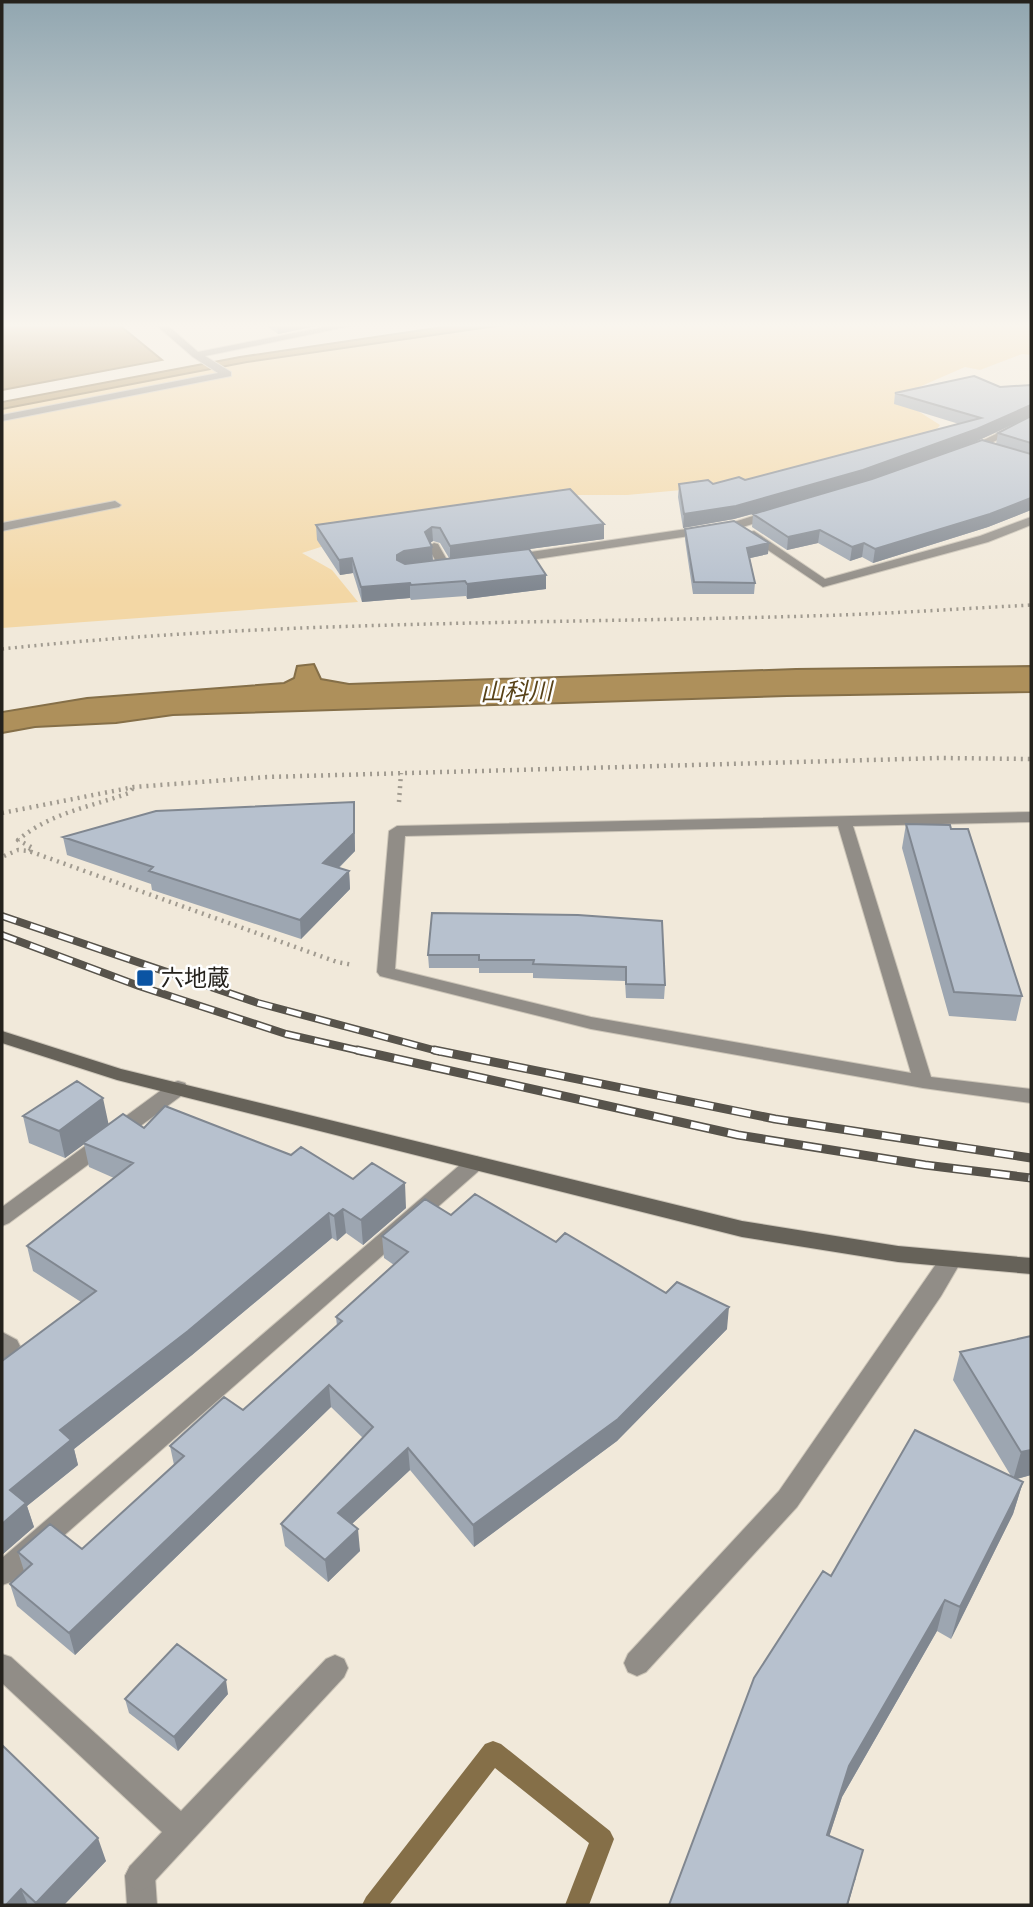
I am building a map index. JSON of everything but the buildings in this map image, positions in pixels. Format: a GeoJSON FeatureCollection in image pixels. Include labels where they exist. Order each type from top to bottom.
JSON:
{"type":"FeatureCollection","features":[{"type":"Feature","properties":{"kind":"street"},"geometry":{"type":"LineString","coordinates":[[2,418],[28,413]]}},
{"type":"Feature","properties":{"kind":"street"},"geometry":{"type":"LineString","coordinates":[[954,456],[1031,420]]}},
{"type":"Feature","properties":{"kind":"street"},"geometry":{"type":"LineString","coordinates":[[979,446],[992,450]]}},
{"type":"Feature","properties":{"kind":"street"},"geometry":{"type":"LineString","coordinates":[[2,527],[115,505]]}},
{"type":"Feature","properties":{"kind":"street"},"geometry":{"type":"LineString","coordinates":[[500,560],[736,525],[788,510]]}},
{"type":"Feature","properties":{"kind":"street"},"geometry":{"type":"LineString","coordinates":[[736,525],[823,583],[984,540],[1031,521]]}},
{"type":"Feature","properties":{"kind":"street"},"geometry":{"type":"LineString","coordinates":[[434,547],[439,568],[459,565]]}},
{"type":"Feature","properties":{"kind":"street"},"geometry":{"type":"LineString","coordinates":[[1031,817],[397,831],[386,972],[591,1023],[923,1082],[1031,1096]]}},
{"type":"Feature","properties":{"kind":"street"},"geometry":{"type":"LineString","coordinates":[[844,821],[923,1082]]}},
{"type":"Feature","properties":{"kind":"street"},"geometry":{"type":"LineString","coordinates":[[11,1041],[117,1074],[742,1229],[845,1247],[951,1260],[1031,1266]]}},
{"type":"Feature","properties":{"kind":"street"},"geometry":{"type":"LineString","coordinates":[[2,1218],[178,1088]]}},
{"type":"Feature","properties":{"kind":"street"},"geometry":{"type":"LineString","coordinates":[[2,1574],[475,1163]]}},
{"type":"Feature","properties":{"kind":"street"},"geometry":{"type":"LineString","coordinates":[[637,1663],[788,1499],[951,1260]]}},
{"type":"Feature","properties":{"kind":"street"},"geometry":{"type":"LineString","coordinates":[[2,1341],[9,1346],[2,1352]]}},
{"type":"Feature","properties":{"kind":"street"},"geometry":{"type":"LineString","coordinates":[[2,1666],[182,1831]]}},
{"type":"Feature","properties":{"kind":"street"},"geometry":{"type":"LineString","coordinates":[[141,1891],[182,1831],[335,1668]]}},
{"type":"Feature","properties":{"kind":"path"},"geometry":{"type":"LineString","coordinates":[[2,649],[122,636],[354,624],[810,616],[1031,605]]}},
{"type":"Feature","properties":{"kind":"path"},"geometry":{"type":"LineString","coordinates":[[2,813],[134,788],[267,777],[941,758],[1031,759]]}},
{"type":"Feature","properties":{"kind":"path"},"geometry":{"type":"LineString","coordinates":[[29,851],[33,848],[18,840],[27,831],[58,816],[129,793],[134,788]]}},
{"type":"Feature","properties":{"kind":"path"},"geometry":{"type":"LineString","coordinates":[[4,856],[18,850],[29,851],[337,962],[386,972]]}},
{"type":"Feature","properties":{"kind":"shaded area"},"geometry":{"type":"Polygon","coordinates":[[[2,413],[921,413],[940,425],[928,441],[769,482],[627,495],[575,495],[333,543],[302,553],[332,570],[358,602],[2,628],[2,413]]]}},
{"type":"Feature","properties":{"kind":"water","name":"山科川"},"geometry":{"type":"Polygon","coordinates":[[[314,664],[321,679],[349,684],[796,669],[1031,666],[1031,692],[787,696],[173,715],[116,723],[35,727],[2,733],[2,712],[87,698],[284,683],[294,678],[297,666],[314,664]]]}},
{"type":"Feature","properties":{"kind":"waterway"},"geometry":{"type":"LineString","coordinates":[[374,1905],[493,1752],[602,1839],[577,1905]]}},
{"type":"Feature","properties":{"kind":"railway"},"geometry":{"type":"LineString","coordinates":[[2,916],[258,1003],[441,1052]]}},
{"type":"Feature","properties":{"kind":"railway"},"geometry":{"type":"LineString","coordinates":[[2,935],[139,986],[286,1034],[365,1052]]}},
{"type":"Feature","properties":{"kind":"railway"},"geometry":{"type":"LineString","coordinates":[[357,1050],[738,1135],[925,1165],[1031,1178]]}},
{"type":"Feature","properties":{"kind":"railway"},"geometry":{"type":"LineString","coordinates":[[434,1050],[775,1119],[1031,1158]]}},
{"type":"Feature","properties":{"kind":"place","name":"六地蔵"},"geometry":{"type":"Point","coordinates":[145,978]}}]}
